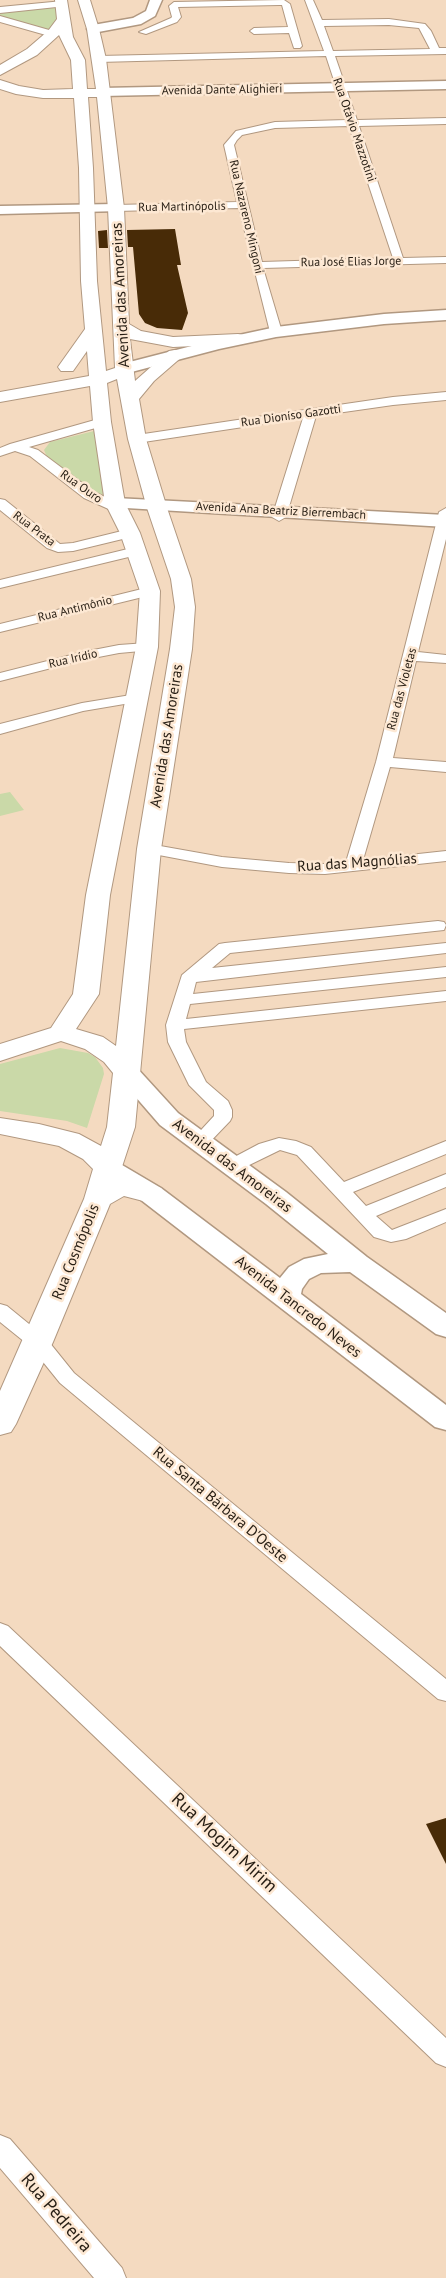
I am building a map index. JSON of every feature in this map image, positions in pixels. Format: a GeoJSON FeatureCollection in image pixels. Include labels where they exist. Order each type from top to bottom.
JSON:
{"type":"FeatureCollection","features":[{"type":"Feature","properties":{"kind":"main road","name":"Avenida das Amoreiras"},"geometry":{"type":"LineString","coordinates":[[84,0],[93,28],[99,59],[116,208],[123,360],[137,439],[156,506],[181,579],[185,607],[181,649],[149,849],[127,1072]]}},
{"type":"Feature","properties":{"kind":"main road","name":"Avenida das Amoreiras"},"geometry":{"type":"LineString","coordinates":[[60,1033],[86,994],[98,895],[147,646],[150,590],[133,542],[117,505],[101,413],[89,281],[86,168],[78,60],[66,37],[62,2]]}},
{"type":"Feature","properties":{"kind":"main road"},"geometry":{"type":"LineString","coordinates":[[0,79],[53,34],[63,20]]}},
{"type":"Feature","properties":{"kind":"main road"},"geometry":{"type":"LineString","coordinates":[[0,71],[32,52]]}},
{"type":"Feature","properties":{"kind":"main road","name":"Avenida Dante Alighieri"},"geometry":{"type":"LineString","coordinates":[[0,84],[16,90],[43,94],[102,92]]}},
{"type":"Feature","properties":{"kind":"main road"},"geometry":{"type":"LineString","coordinates":[[2,100],[43,94]]}},
{"type":"Feature","properties":{"kind":"main road"},"geometry":{"type":"LineString","coordinates":[[121,326],[136,334],[174,342],[238,339]]}},
{"type":"Feature","properties":{"kind":"main road"},"geometry":{"type":"LineString","coordinates":[[67,367],[94,328]]}},
{"type":"Feature","properties":{"kind":"main road"},"geometry":{"type":"LineString","coordinates":[[0,389],[42,378],[96,355],[123,360]]}},
{"type":"Feature","properties":{"kind":"main road"},"geometry":{"type":"LineString","coordinates":[[130,398],[148,377],[175,355]]}},
{"type":"Feature","properties":{"kind":"main road"},"geometry":{"type":"LineString","coordinates":[[0,397],[98,379],[123,360]]}},
{"type":"Feature","properties":{"kind":"main road"},"geometry":{"type":"LineString","coordinates":[[25,392],[64,390],[89,396],[101,413]]}},
{"type":"Feature","properties":{"kind":"main road"},"geometry":{"type":"LineString","coordinates":[[0,1053],[60,1033],[94,1042],[113,1056],[127,1072]]}},
{"type":"Feature","properties":{"kind":"main road","name":"Rua Cosmópolis"},"geometry":{"type":"LineString","coordinates":[[0,1424],[38,1342],[98,1199],[121,1127],[127,1072]]}},
{"type":"Feature","properties":{"kind":"main road"},"geometry":{"type":"LineString","coordinates":[[0,1126],[39,1132],[69,1140],[93,1153],[108,1168]]}},
{"type":"Feature","properties":{"kind":"main road"},"geometry":{"type":"LineString","coordinates":[[98,1199],[110,1191],[122,1187],[151,1194]]}},
{"type":"Feature","properties":{"kind":"street"},"geometry":{"type":"LineString","coordinates":[[93,28],[137,21],[151,13],[156,0]]}},
{"type":"Feature","properties":{"kind":"street","name":"Rua Otávio Mazzotini"},"geometry":{"type":"LineString","coordinates":[[309,0],[319,23],[399,261]]}},
{"type":"Feature","properties":{"kind":"street"},"geometry":{"type":"LineString","coordinates":[[0,10],[62,2]]}},
{"type":"Feature","properties":{"kind":"street"},"geometry":{"type":"LineString","coordinates":[[143,32],[177,18],[174,5],[272,2],[286,4],[297,46]]}},
{"type":"Feature","properties":{"kind":"street"},"geometry":{"type":"LineString","coordinates":[[0,19],[11,26],[53,34]]}},
{"type":"Feature","properties":{"kind":"street"},"geometry":{"type":"LineString","coordinates":[[319,23],[390,22],[422,26],[428,31],[436,51]]}},
{"type":"Feature","properties":{"kind":"street"},"geometry":{"type":"LineString","coordinates":[[254,31],[294,30]]}},
{"type":"Feature","properties":{"kind":"street"},"geometry":{"type":"LineString","coordinates":[[202,50],[297,46],[327,49]]}},
{"type":"Feature","properties":{"kind":"street"},"geometry":{"type":"LineString","coordinates":[[99,59],[327,49],[446,50]]}},
{"type":"Feature","properties":{"kind":"street","name":"Avenida Dante Alighieri"},"geometry":{"type":"LineString","coordinates":[[102,92],[446,85]]}},
{"type":"Feature","properties":{"kind":"street","name":"Rua Nazareno Mingoni"},"geometry":{"type":"LineString","coordinates":[[276,332],[257,264],[229,145],[233,138],[239,133],[274,125],[446,121]]}},
{"type":"Feature","properties":{"kind":"street","name":"Rua Martinópolis"},"geometry":{"type":"LineString","coordinates":[[0,210],[86,210],[244,205]]}},
{"type":"Feature","properties":{"kind":"street","name":"Rua José Elias Jorge"},"geometry":{"type":"LineString","coordinates":[[257,264],[446,260]]}},
{"type":"Feature","properties":{"kind":"street"},"geometry":{"type":"LineString","coordinates":[[123,360],[276,332],[384,319],[446,315]]}},
{"type":"Feature","properties":{"kind":"street"},"geometry":{"type":"LineString","coordinates":[[123,360],[175,355],[238,339]]}},
{"type":"Feature","properties":{"kind":"street","name":"Rua Dioníso Gazotti"},"geometry":{"type":"LineString","coordinates":[[137,439],[393,401],[446,396]]}},
{"type":"Feature","properties":{"kind":"street"},"geometry":{"type":"LineString","coordinates":[[0,452],[41,440],[101,413]]}},
{"type":"Feature","properties":{"kind":"street"},"geometry":{"type":"LineString","coordinates":[[279,514],[311,413]]}},
{"type":"Feature","properties":{"kind":"street","name":"Rua Ouro"},"geometry":{"type":"LineString","coordinates":[[41,440],[40,451],[47,462]]}},
{"type":"Feature","properties":{"kind":"street","name":"Rua Ouro"},"geometry":{"type":"LineString","coordinates":[[14,448],[34,453],[89,495],[117,505]]}},
{"type":"Feature","properties":{"kind":"street","name":"Rua Prata"},"geometry":{"type":"LineString","coordinates":[[0,503],[58,548],[133,542]]}},
{"type":"Feature","properties":{"kind":"street","name":"Avenida Ana Beatriz Bierrembach"},"geometry":{"type":"LineString","coordinates":[[117,505],[445,522]]}},
{"type":"Feature","properties":{"kind":"street","name":"Rua das Violetas"},"geometry":{"type":"LineString","coordinates":[[353,866],[384,762],[394,715],[412,656],[427,586],[445,522]]}},
{"type":"Feature","properties":{"kind":"street"},"geometry":{"type":"LineString","coordinates":[[0,584],[133,542]]}},
{"type":"Feature","properties":{"kind":"street","name":"Rua Antimônio"},"geometry":{"type":"LineString","coordinates":[[0,628],[150,590]]}},
{"type":"Feature","properties":{"kind":"street","name":"Rua Irídio"},"geometry":{"type":"LineString","coordinates":[[0,677],[83,656],[147,646]]}},
{"type":"Feature","properties":{"kind":"street"},"geometry":{"type":"LineString","coordinates":[[412,656],[446,659]]}},
{"type":"Feature","properties":{"kind":"street"},"geometry":{"type":"LineString","coordinates":[[0,729],[82,707],[137,698]]}},
{"type":"Feature","properties":{"kind":"street"},"geometry":{"type":"LineString","coordinates":[[384,762],[446,767]]}},
{"type":"Feature","properties":{"kind":"street","name":"Rua das Magnólias"},"geometry":{"type":"LineString","coordinates":[[149,849],[222,862],[264,867],[325,869],[446,856]]}},
{"type":"Feature","properties":{"kind":"street"},"geometry":{"type":"LineString","coordinates":[[200,1142],[223,1117],[223,1110],[198,1085],[177,1042],[175,1025],[186,982],[191,977],[225,948],[438,926]]}},
{"type":"Feature","properties":{"kind":"street"},"geometry":{"type":"LineString","coordinates":[[191,977],[446,948]]}},
{"type":"Feature","properties":{"kind":"street"},"geometry":{"type":"LineString","coordinates":[[182,1000],[446,972]]}},
{"type":"Feature","properties":{"kind":"street"},"geometry":{"type":"LineString","coordinates":[[175,1025],[446,996]]}},
{"type":"Feature","properties":{"kind":"street","name":"Avenida das Amoreiras"},"geometry":{"type":"LineString","coordinates":[[127,1072],[169,1119],[446,1328]]}},
{"type":"Feature","properties":{"kind":"street"},"geometry":{"type":"LineString","coordinates":[[232,1166],[266,1148],[279,1144],[289,1145],[304,1151],[378,1230],[391,1236],[400,1235],[446,1215]]}},
{"type":"Feature","properties":{"kind":"street"},"geometry":{"type":"LineString","coordinates":[[341,1190],[446,1147]]}},
{"type":"Feature","properties":{"kind":"street","name":"Avenida Tancredo Neves"},"geometry":{"type":"LineString","coordinates":[[108,1168],[151,1194],[445,1422]]}},
{"type":"Feature","properties":{"kind":"street"},"geometry":{"type":"LineString","coordinates":[[364,1214],[446,1180]]}},
{"type":"Feature","properties":{"kind":"street"},"geometry":{"type":"LineString","coordinates":[[286,1297],[288,1287],[299,1273],[314,1265],[336,1262],[358,1263]]}},
{"type":"Feature","properties":{"kind":"street","name":"Rua Santa Bárbara D'Oeste"},"geometry":{"type":"LineString","coordinates":[[0,1311],[38,1342],[67,1378],[446,1692]]}},
{"type":"Feature","properties":{"kind":"street","name":"Rua Mogim Mirim"},"geometry":{"type":"LineString","coordinates":[[0,1632],[446,2055]]}},
{"type":"Feature","properties":{"kind":"street","name":"Rua Pedreira"},"geometry":{"type":"LineString","coordinates":[[0,2148],[112,2278]]}},
{"type":"Feature","properties":{"kind":"green space"},"geometry":{"type":"Polygon","coordinates":[[[62,8],[52,31],[0,17],[0,13],[62,8]]]}},
{"type":"Feature","properties":{"kind":"green space"},"geometry":{"type":"Polygon","coordinates":[[[94,431],[110,495],[98,498],[48,459],[44,450],[50,442],[94,431]]]}},
{"type":"Feature","properties":{"kind":"green space"},"geometry":{"type":"Polygon","coordinates":[[[10,792],[24,810],[0,816],[0,794],[10,792]]]}},
{"type":"Feature","properties":{"kind":"green space"},"geometry":{"type":"Polygon","coordinates":[[[60,1048],[88,1053],[95,1057],[103,1068],[104,1074],[87,1128],[67,1121],[0,1111],[0,1064],[60,1048]]]}},
{"type":"Feature","properties":{"kind":"building"},"geometry":{"type":"Polygon","coordinates":[[[175,229],[181,265],[177,265],[188,313],[182,330],[157,328],[145,323],[139,314],[133,247],[128,247],[127,230],[175,229]]]}},
{"type":"Feature","properties":{"kind":"building"},"geometry":{"type":"Polygon","coordinates":[[[107,230],[108,248],[99,248],[98,231],[107,230]]]}},
{"type":"Feature","properties":{"kind":"building"},"geometry":{"type":"Polygon","coordinates":[[[446,1818],[446,1864],[426,1824],[446,1818]]]}}]}
